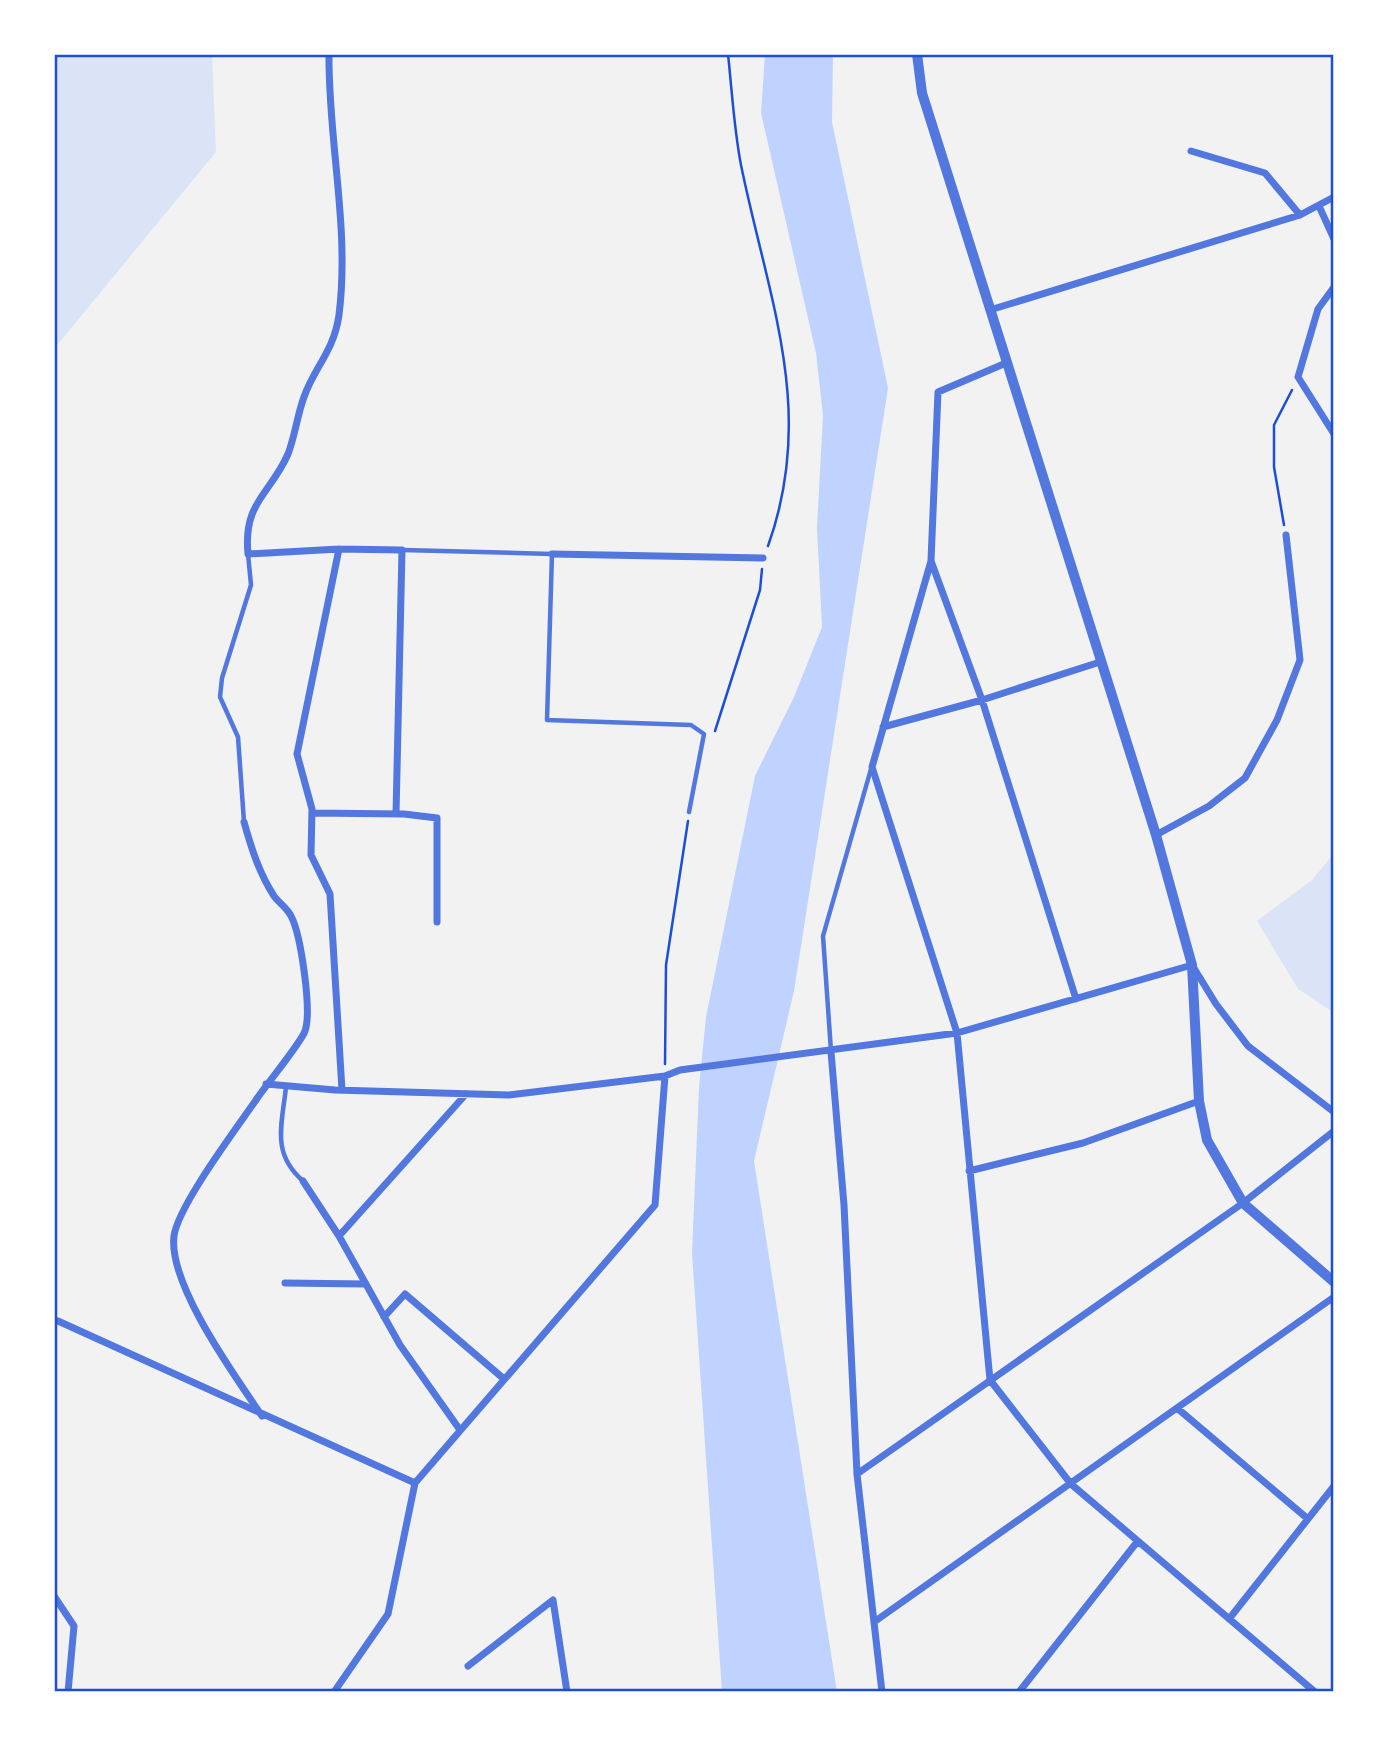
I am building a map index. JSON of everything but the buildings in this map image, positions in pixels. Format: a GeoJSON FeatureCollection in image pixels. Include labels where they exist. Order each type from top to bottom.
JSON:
{"type":"FeatureCollection","features":[{"type":"Feature","properties":{"kind":"street"},"geometry":{"type":"LineString","coordinates":[[329,54],[329,89],[342,215],[339,316],[327,357],[304,396],[287,455],[253,508],[246,534],[248,554],[339,549],[402,550],[396,814]]}},
{"type":"Feature","properties":{"kind":"street"},"geometry":{"type":"LineString","coordinates":[[917,54],[922,93],[1156,835],[1192,965],[1199,1101],[1207,1140],[1243,1203],[1334,1282]]}},
{"type":"Feature","properties":{"kind":"street"},"geometry":{"type":"LineString","coordinates":[[1191,151],[1265,173],[1300,215]]}},
{"type":"Feature","properties":{"kind":"street"},"geometry":{"type":"LineString","coordinates":[[990,310],[1300,215],[1334,197]]}},
{"type":"Feature","properties":{"kind":"street"},"geometry":{"type":"LineString","coordinates":[[1319,206],[1334,239]]}},
{"type":"Feature","properties":{"kind":"street"},"geometry":{"type":"LineString","coordinates":[[1334,287],[1318,309],[1298,377],[1334,434]]}},
{"type":"Feature","properties":{"kind":"street"},"geometry":{"type":"LineString","coordinates":[[1006,363],[938,392],[931,561],[872,766],[957,1033],[990,1380],[1070,1484],[1315,1692]]}},
{"type":"Feature","properties":{"kind":"street"},"geometry":{"type":"LineString","coordinates":[[1156,835],[1209,806],[1245,778],[1276,720],[1300,660],[1286,535]]}},
{"type":"Feature","properties":{"kind":"street"},"geometry":{"type":"LineString","coordinates":[[339,549],[297,754],[312,813],[311,855],[330,894],[342,1090]]}},
{"type":"Feature","properties":{"kind":"street"},"geometry":{"type":"LineString","coordinates":[[552,554],[763,558]]}},
{"type":"Feature","properties":{"kind":"street"},"geometry":{"type":"LineString","coordinates":[[931,561],[982,700],[1076,999]]}},
{"type":"Feature","properties":{"kind":"street"},"geometry":{"type":"LineString","coordinates":[[883,727],[982,700],[1100,662]]}},
{"type":"Feature","properties":{"kind":"street"},"geometry":{"type":"LineString","coordinates":[[312,813],[396,814],[437,818],[437,922]]}},
{"type":"Feature","properties":{"kind":"street"},"geometry":{"type":"LineString","coordinates":[[244,822],[251,849],[264,877],[274,896],[291,916],[303,959],[305,1031],[192,1195],[174,1235],[175,1255],[187,1293],[222,1355],[262,1416]]}},
{"type":"Feature","properties":{"kind":"street"},"geometry":{"type":"LineString","coordinates":[[266,1084],[342,1090],[509,1095],[665,1076],[680,1070],[813,1052],[831,1052],[957,1033],[1192,965]]}},
{"type":"Feature","properties":{"kind":"street"},"geometry":{"type":"LineString","coordinates":[[1192,965],[1216,1004],[1248,1046],[1334,1112]]}},
{"type":"Feature","properties":{"kind":"street"},"geometry":{"type":"LineString","coordinates":[[831,1052],[844,1205],[857,1474],[882,1692]]}},
{"type":"Feature","properties":{"kind":"street"},"geometry":{"type":"LineString","coordinates":[[334,1692],[388,1614],[415,1483],[655,1205],[665,1076]]}},
{"type":"Feature","properties":{"kind":"street"},"geometry":{"type":"LineString","coordinates":[[339,1236],[466,1094]]}},
{"type":"Feature","properties":{"kind":"street"},"geometry":{"type":"LineString","coordinates":[[969,1171],[1083,1143],[1199,1101]]}},
{"type":"Feature","properties":{"kind":"street"},"geometry":{"type":"LineString","coordinates":[[857,1474],[1243,1203],[1334,1131]]}},
{"type":"Feature","properties":{"kind":"street"},"geometry":{"type":"LineString","coordinates":[[303,1181],[339,1236],[400,1345],[460,1430]]}},
{"type":"Feature","properties":{"kind":"street"},"geometry":{"type":"LineString","coordinates":[[285,1283],[366,1284]]}},
{"type":"Feature","properties":{"kind":"street"},"geometry":{"type":"LineString","coordinates":[[384,1317],[405,1294],[504,1379]]}},
{"type":"Feature","properties":{"kind":"street"},"geometry":{"type":"LineString","coordinates":[[874,1622],[1334,1297]]}},
{"type":"Feature","properties":{"kind":"street"},"geometry":{"type":"LineString","coordinates":[[56,1319],[262,1416],[415,1483]]}},
{"type":"Feature","properties":{"kind":"street"},"geometry":{"type":"LineString","coordinates":[[1177,1408],[1308,1519]]}},
{"type":"Feature","properties":{"kind":"street"},"geometry":{"type":"LineString","coordinates":[[1229,1619],[1334,1486]]}},
{"type":"Feature","properties":{"kind":"street"},"geometry":{"type":"LineString","coordinates":[[1018,1692],[1137,1542]]}},
{"type":"Feature","properties":{"kind":"street"},"geometry":{"type":"LineString","coordinates":[[56,1598],[74,1626],[68,1692]]}},
{"type":"Feature","properties":{"kind":"street"},"geometry":{"type":"LineString","coordinates":[[468,1666],[553,1600],[567,1692]]}},
{"type":"Feature","properties":{"kind":"lane"},"geometry":{"type":"LineString","coordinates":[[402,550],[552,554],[547,720],[691,725],[705,734],[689,812]]}},
{"type":"Feature","properties":{"kind":"lane"},"geometry":{"type":"LineString","coordinates":[[244,822],[238,737],[220,697],[222,678],[251,585],[248,554]]}},
{"type":"Feature","properties":{"kind":"lane"},"geometry":{"type":"LineString","coordinates":[[831,1052],[823,936],[872,766]]}},
{"type":"Feature","properties":{"kind":"lane"},"geometry":{"type":"LineString","coordinates":[[287,1086],[280,1141],[287,1167],[303,1181]]}},
{"type":"Feature","properties":{"kind":"path"},"geometry":{"type":"LineString","coordinates":[[1286,535],[1274,467],[1274,425],[1298,377]]}},
{"type":"Feature","properties":{"kind":"shaded area"},"geometry":{"type":"Polygon","coordinates":[[[54,54],[212,54],[216,152],[54,349],[54,54]]]}},
{"type":"Feature","properties":{"kind":"shaded area"},"geometry":{"type":"Polygon","coordinates":[[[1334,853],[1334,1013],[1298,989],[1257,921],[1312,880],[1334,853]]]}},
{"type":"Feature","properties":{"kind":"water"},"geometry":{"type":"Polygon","coordinates":[[[765,54],[833,54],[832,122],[888,388],[794,991],[754,1161],[837,1692],[722,1692],[692,1253],[699,1087],[706,1017],[755,776],[794,697],[822,627],[817,528],[823,415],[816,353],[761,113],[765,54]]]}}]}
